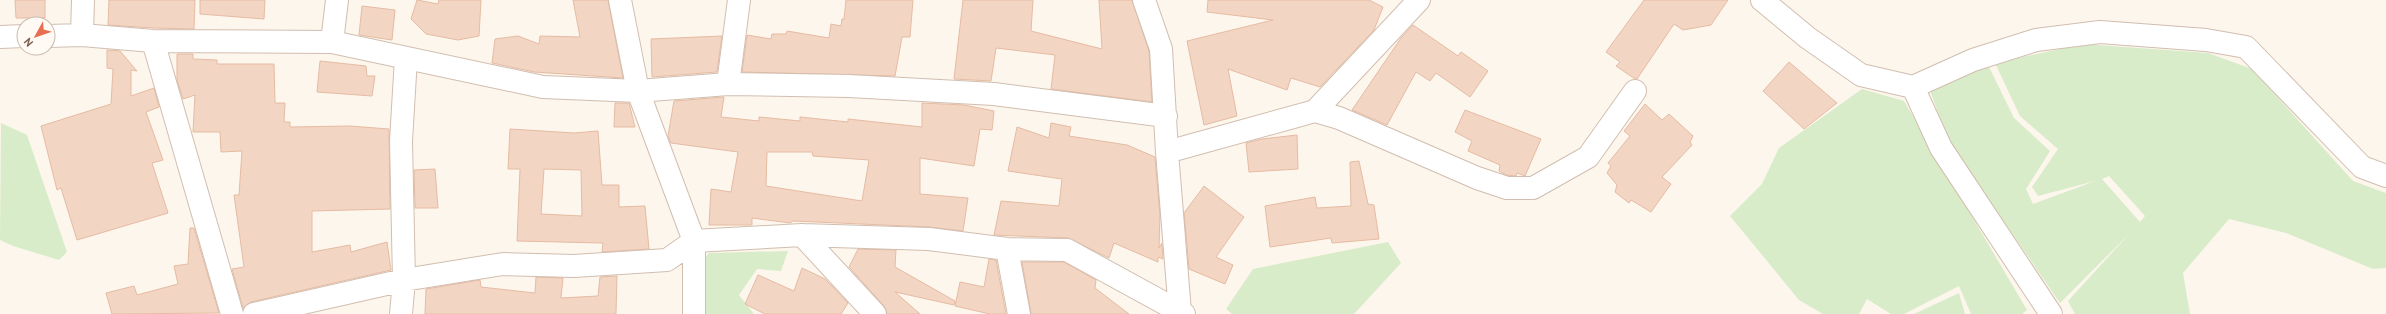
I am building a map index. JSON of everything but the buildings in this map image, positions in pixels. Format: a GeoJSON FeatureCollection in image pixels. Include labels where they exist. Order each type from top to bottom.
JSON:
{"type":"FeatureCollection","features":[{"type":"Feature","properties":{"kind":"street"},"geometry":{"type":"LineString","coordinates":[[82,35],[83,0]]}},
{"type":"Feature","properties":{"kind":"street"},"geometry":{"type":"LineString","coordinates":[[332,42],[337,0]]}},
{"type":"Feature","properties":{"kind":"street"},"geometry":{"type":"LineString","coordinates":[[620,0],[638,91],[694,241],[694,314]]}},
{"type":"Feature","properties":{"kind":"street"},"geometry":{"type":"LineString","coordinates":[[728,84],[739,0]]}},
{"type":"Feature","properties":{"kind":"street"},"geometry":{"type":"LineString","coordinates":[[1144,0],[1162,49],[1167,152],[1181,313]]}},
{"type":"Feature","properties":{"kind":"street"},"geometry":{"type":"LineString","coordinates":[[1167,152],[1314,111],[1419,0]]}},
{"type":"Feature","properties":{"kind":"street"},"geometry":{"type":"LineString","coordinates":[[1762,0],[1808,38],[1861,75],[1913,87],[1974,60],[2036,40],[2100,32],[2219,42],[2246,47],[2362,167],[2386,176]]}},
{"type":"Feature","properties":{"kind":"street"},"geometry":{"type":"LineString","coordinates":[[56,36],[82,35],[153,42],[332,42],[543,87],[638,91],[728,84],[849,86],[994,94],[1166,116]]}},
{"type":"Feature","properties":{"kind":"street"},"geometry":{"type":"LineString","coordinates":[[0,37],[16,36]]}},
{"type":"Feature","properties":{"kind":"street"},"geometry":{"type":"LineString","coordinates":[[153,42],[232,314]]}},
{"type":"Feature","properties":{"kind":"street"},"geometry":{"type":"LineString","coordinates":[[401,314],[404,280],[401,141],[406,58]]}},
{"type":"Feature","properties":{"kind":"street"},"geometry":{"type":"LineString","coordinates":[[1913,87],[1941,148],[2050,314]]}},
{"type":"Feature","properties":{"kind":"street"},"geometry":{"type":"LineString","coordinates":[[1314,111],[1339,118],[1477,178],[1507,188],[1533,188],[1588,157],[1635,91]]}},
{"type":"Feature","properties":{"kind":"street"},"geometry":{"type":"LineString","coordinates":[[254,314],[404,280],[503,264],[574,266],[667,260],[694,241],[802,235],[929,239],[1007,249],[1067,250],[1181,313]]}},
{"type":"Feature","properties":{"kind":"street"},"geometry":{"type":"LineString","coordinates":[[802,235],[875,314]]}},
{"type":"Feature","properties":{"kind":"street"},"geometry":{"type":"LineString","coordinates":[[1007,249],[1019,314]]}},
{"type":"Feature","properties":{"kind":"green space"},"geometry":{"type":"Polygon","coordinates":[[[2083,44],[2208,53],[2252,69],[2353,181],[2386,193],[2386,268],[2373,269],[2286,233],[2229,219],[2183,273],[2190,314],[2075,314],[2068,301],[2129,234],[2060,303],[1949,142],[1929,88],[1988,65],[2014,118],[2050,151],[2026,189],[2033,204],[2095,181],[2038,196],[2032,187],[2058,149],[2020,116],[1995,63],[2083,44]],[[2109,176],[2102,179],[2140,222],[2145,216],[2109,176]]]}},
{"type":"Feature","properties":{"kind":"green space"},"geometry":{"type":"Polygon","coordinates":[[[1862,89],[1904,101],[2027,310],[2022,314],[1971,314],[1959,286],[1904,314],[1891,314],[1867,299],[1859,314],[1823,314],[1799,300],[1730,216],[1762,184],[1779,148],[1862,89]]]}},
{"type":"Feature","properties":{"kind":"green space"},"geometry":{"type":"Polygon","coordinates":[[[1,123],[27,135],[67,252],[59,260],[13,246],[0,240],[1,123]]]}},
{"type":"Feature","properties":{"kind":"green space"},"geometry":{"type":"Polygon","coordinates":[[[1388,242],[1401,263],[1354,314],[1232,314],[1226,309],[1253,269],[1388,242]]]}},
{"type":"Feature","properties":{"kind":"green space"},"geometry":{"type":"Polygon","coordinates":[[[788,251],[781,271],[757,269],[739,295],[754,314],[702,314],[702,261],[709,253],[788,251]]]}},
{"type":"Feature","properties":{"kind":"green space"},"geometry":{"type":"Polygon","coordinates":[[[1959,293],[1965,314],[1914,314],[1959,293]]]}}]}
